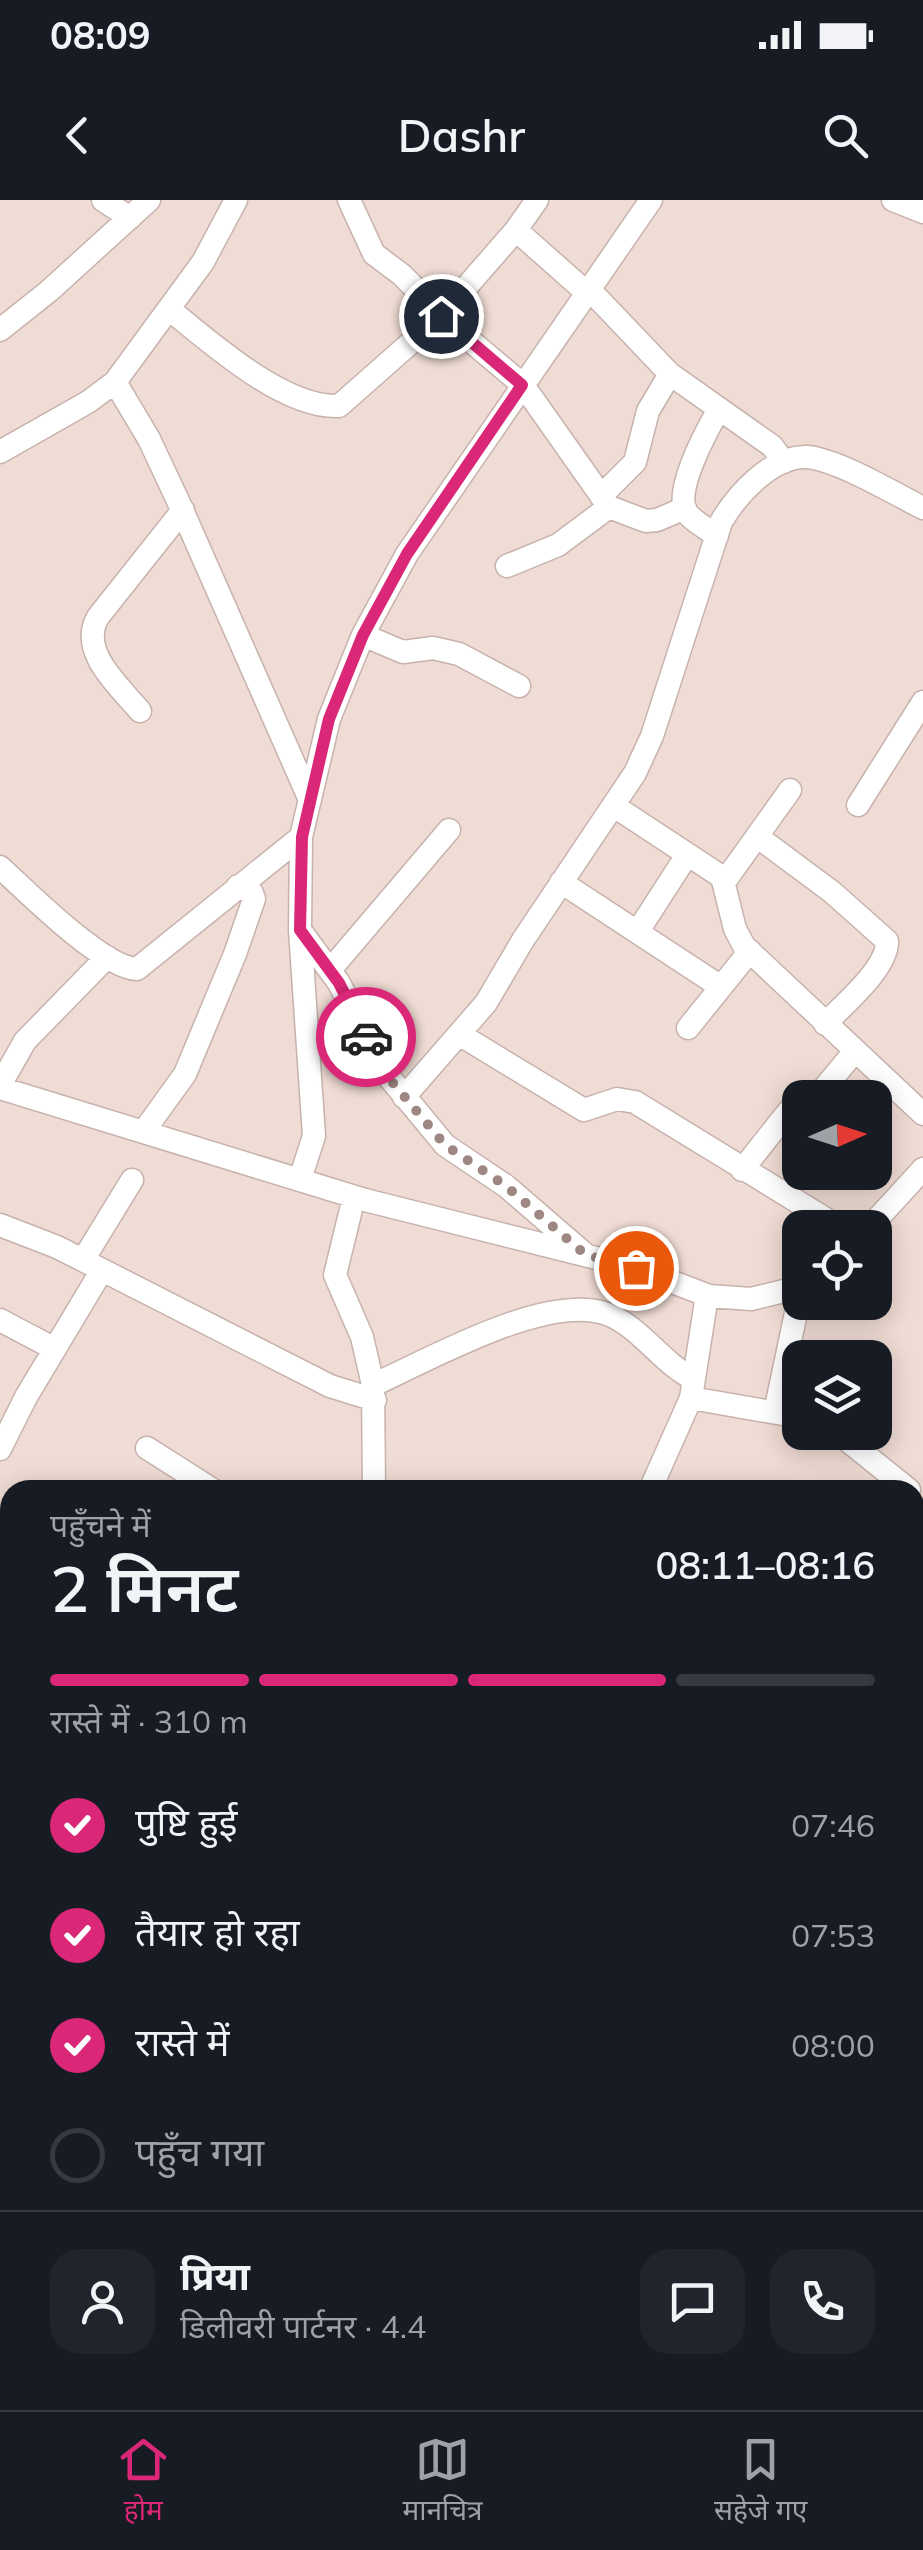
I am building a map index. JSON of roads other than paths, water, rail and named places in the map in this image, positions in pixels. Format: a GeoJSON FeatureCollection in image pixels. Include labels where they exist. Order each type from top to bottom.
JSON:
{"type":"FeatureCollection","features":[{"type":"Feature","properties":{"kind":"street"},"geometry":{"type":"LineString","coordinates":[[103,200],[130,218]]}},
{"type":"Feature","properties":{"kind":"street"},"geometry":{"type":"LineString","coordinates":[[5,316],[149,200]]}},
{"type":"Feature","properties":{"kind":"street"},"geometry":{"type":"LineString","coordinates":[[0,452],[88,402],[115,382],[204,262],[236,200]]}},
{"type":"Feature","properties":{"kind":"street"},"geometry":{"type":"LineString","coordinates":[[349,200],[374,254],[522,385],[605,502],[646,521],[685,508]]}},
{"type":"Feature","properties":{"kind":"street"},"geometry":{"type":"LineString","coordinates":[[169,309],[244,368],[295,396],[329,406],[345,402],[441,316],[537,200]]}},
{"type":"Feature","properties":{"kind":"street"},"geometry":{"type":"LineString","coordinates":[[300,1179],[314,1136],[300,930],[302,837],[329,719],[363,635],[407,554],[650,200]]}},
{"type":"Feature","properties":{"kind":"street"},"geometry":{"type":"LineString","coordinates":[[893,200],[923,212]]}},
{"type":"Feature","properties":{"kind":"street"},"geometry":{"type":"LineString","coordinates":[[516,230],[587,290],[670,374],[772,446],[784,462]]}},
{"type":"Feature","properties":{"kind":"street"},"geometry":{"type":"LineString","coordinates":[[506,566],[558,545],[605,502],[634,462],[648,411],[670,374]]}},
{"type":"Feature","properties":{"kind":"street"},"geometry":{"type":"LineString","coordinates":[[115,382],[149,439],[310,800]]}},
{"type":"Feature","properties":{"kind":"street"},"geometry":{"type":"LineString","coordinates":[[717,536],[685,508],[684,494],[699,445],[719,409]]}},
{"type":"Feature","properties":{"kind":"street"},"geometry":{"type":"LineString","coordinates":[[404,1097],[486,1003],[635,773],[652,736],[730,507],[768,471],[784,462],[810,457],[860,476],[923,508]]}},
{"type":"Feature","properties":{"kind":"street"},"geometry":{"type":"LineString","coordinates":[[140,711],[108,673],[94,649],[92,630],[98,616],[182,510]]}},
{"type":"Feature","properties":{"kind":"street"},"geometry":{"type":"LineString","coordinates":[[363,635],[403,652],[432,648],[459,654],[519,686]]}},
{"type":"Feature","properties":{"kind":"street"},"geometry":{"type":"LineString","coordinates":[[858,804],[923,702]]}},
{"type":"Feature","properties":{"kind":"street"},"geometry":{"type":"LineString","coordinates":[[725,881],[790,790]]}},
{"type":"Feature","properties":{"kind":"street"},"geometry":{"type":"LineString","coordinates":[[614,806],[719,874],[725,881],[735,929],[750,951],[923,1114]]}},
{"type":"Feature","properties":{"kind":"street"},"geometry":{"type":"LineString","coordinates":[[330,970],[449,830]]}},
{"type":"Feature","properties":{"kind":"street"},"geometry":{"type":"LineString","coordinates":[[0,867],[42,905],[125,968],[142,966],[302,837]]}},
{"type":"Feature","properties":{"kind":"street"},"geometry":{"type":"LineString","coordinates":[[758,837],[832,892],[887,941],[887,953],[879,966],[825,1024]]}},
{"type":"Feature","properties":{"kind":"street"},"geometry":{"type":"LineString","coordinates":[[638,930],[687,855]]}},
{"type":"Feature","properties":{"kind":"street"},"geometry":{"type":"LineString","coordinates":[[561,882],[722,987]]}},
{"type":"Feature","properties":{"kind":"street"},"geometry":{"type":"LineString","coordinates":[[144,1132],[185,1074],[235,954],[254,899],[252,893],[238,886]]}},
{"type":"Feature","properties":{"kind":"street"},"geometry":{"type":"LineString","coordinates":[[300,930],[330,970],[382,1070],[445,1145],[506,1186],[586,1255]]}},
{"type":"Feature","properties":{"kind":"street"},"geometry":{"type":"LineString","coordinates":[[688,1028],[750,951]]}},
{"type":"Feature","properties":{"kind":"street"},"geometry":{"type":"LineString","coordinates":[[107,957],[25,1041],[0,1086],[354,1196],[636,1268],[707,1295],[728,1300],[782,1293]]}},
{"type":"Feature","properties":{"kind":"street"},"geometry":{"type":"LineString","coordinates":[[459,1034],[584,1110],[617,1098],[635,1102],[810,1210]]}},
{"type":"Feature","properties":{"kind":"street"},"geometry":{"type":"LineString","coordinates":[[831,1080],[855,1051]]}},
{"type":"Feature","properties":{"kind":"street"},"geometry":{"type":"LineString","coordinates":[[742,1170],[782,1130]]}},
{"type":"Feature","properties":{"kind":"street"},"geometry":{"type":"LineString","coordinates":[[885,1210],[923,1169]]}},
{"type":"Feature","properties":{"kind":"street"},"geometry":{"type":"LineString","coordinates":[[0,1449],[55,1349],[132,1180]]}},
{"type":"Feature","properties":{"kind":"street"},"geometry":{"type":"LineString","coordinates":[[354,1196],[335,1274],[362,1337],[374,1393],[374,1480]]}},
{"type":"Feature","properties":{"kind":"street"},"geometry":{"type":"LineString","coordinates":[[0,1225],[40,1239],[330,1386],[374,1393],[502,1326],[576,1309],[608,1314],[625,1323],[692,1389],[782,1413]]}},
{"type":"Feature","properties":{"kind":"street"},"geometry":{"type":"LineString","coordinates":[[654,1480],[692,1389],[707,1295]]}},
{"type":"Feature","properties":{"kind":"street"},"geometry":{"type":"LineString","coordinates":[[0,1320],[55,1349]]}},
{"type":"Feature","properties":{"kind":"street"},"geometry":{"type":"LineString","coordinates":[[775,1412],[794,1320]]}},
{"type":"Feature","properties":{"kind":"street"},"geometry":{"type":"LineString","coordinates":[[147,1448],[197,1480]]}},
{"type":"Feature","properties":{"kind":"street"},"geometry":{"type":"LineString","coordinates":[[859,1450],[897,1480]]}}]}
